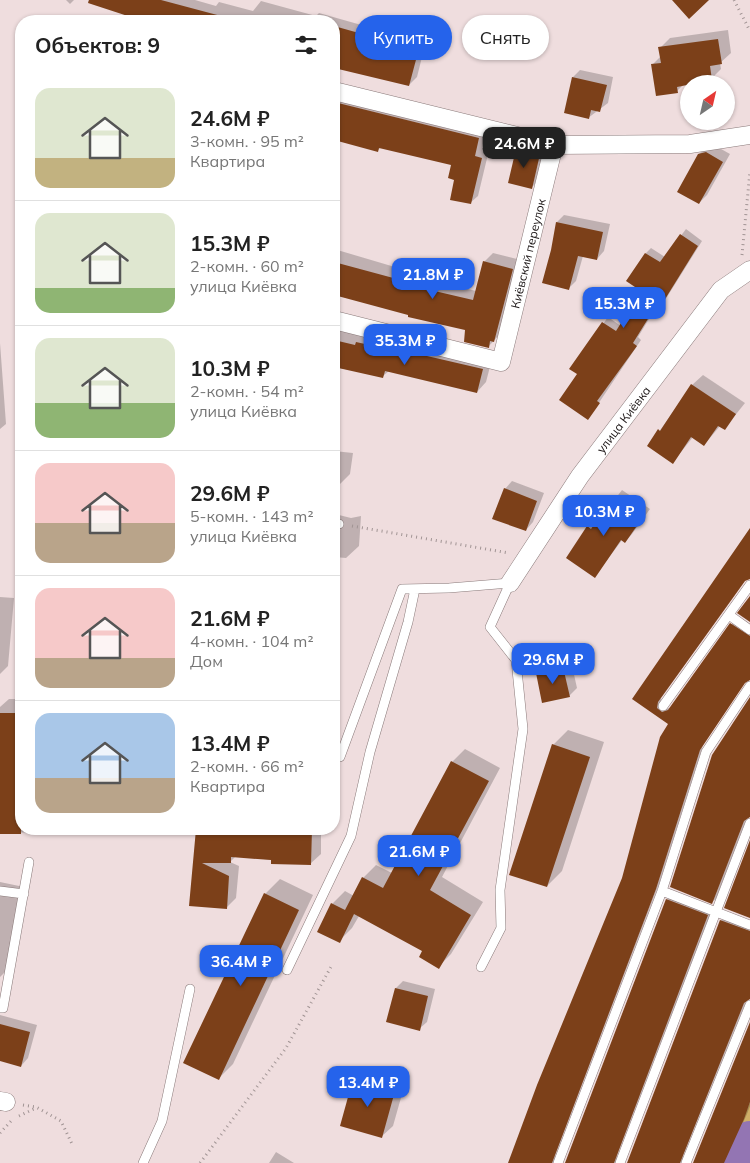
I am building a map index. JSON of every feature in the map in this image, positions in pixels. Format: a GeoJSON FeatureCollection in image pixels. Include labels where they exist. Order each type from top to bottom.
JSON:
{"type":"FeatureCollection","features":[{"type":"Feature","properties":{"kind":"street"},"geometry":{"type":"LineString","coordinates":[[340,92],[554,145],[690,144],[750,135]]}},
{"type":"Feature","properties":{"kind":"street","name":"Киёвский переулок"},"geometry":{"type":"LineString","coordinates":[[340,322],[501,362],[554,145]]}},
{"type":"Feature","properties":{"kind":"street","name":"улица Киёвка"},"geometry":{"type":"LineString","coordinates":[[510,583],[580,476],[721,290],[745,273]]}},
{"type":"Feature","properties":{"kind":"lane"},"geometry":{"type":"LineString","coordinates":[[340,757],[402,589],[510,583],[490,628],[516,660],[523,729],[500,890],[502,928],[480,967]]}},
{"type":"Feature","properties":{"kind":"lane"},"geometry":{"type":"LineString","coordinates":[[663,706],[750,586]]}},
{"type":"Feature","properties":{"kind":"lane"},"geometry":{"type":"LineString","coordinates":[[287,970],[351,836],[370,752],[408,622],[415,588]]}},
{"type":"Feature","properties":{"kind":"lane"},"geometry":{"type":"LineString","coordinates":[[729,616],[750,630]]}},
{"type":"Feature","properties":{"kind":"lane"},"geometry":{"type":"LineString","coordinates":[[558,1163],[662,891],[706,752],[750,686]]}},
{"type":"Feature","properties":{"kind":"lane"},"geometry":{"type":"LineString","coordinates":[[620,1163],[750,823]]}},
{"type":"Feature","properties":{"kind":"lane"},"geometry":{"type":"LineString","coordinates":[[0,1008],[3,1008],[29,862]]}},
{"type":"Feature","properties":{"kind":"lane"},"geometry":{"type":"LineString","coordinates":[[0,891],[24,894]]}},
{"type":"Feature","properties":{"kind":"lane"},"geometry":{"type":"LineString","coordinates":[[662,891],[750,925]]}},
{"type":"Feature","properties":{"kind":"lane"},"geometry":{"type":"LineString","coordinates":[[143,1163],[162,1121],[190,989]]}},
{"type":"Feature","properties":{"kind":"lane"},"geometry":{"type":"LineString","coordinates":[[686,1163],[750,1005]]}},
{"type":"Feature","properties":{"kind":"path"},"geometry":{"type":"LineString","coordinates":[[734,0],[750,31]]}},
{"type":"Feature","properties":{"kind":"path"},"geometry":{"type":"LineString","coordinates":[[745,273],[750,171]]}},
{"type":"Feature","properties":{"kind":"path"},"geometry":{"type":"LineString","coordinates":[[340,524],[511,553],[532,552]]}},
{"type":"Feature","properties":{"kind":"path"},"geometry":{"type":"LineString","coordinates":[[200,1163],[286,1048],[332,966]]}},
{"type":"Feature","properties":{"kind":"path"},"geometry":{"type":"LineString","coordinates":[[3,1102],[36,1107],[61,1121],[73,1146]]}},
{"type":"Feature","properties":{"kind":"shaded area"},"geometry":{"type":"Polygon","coordinates":[[[750,1102],[750,1163],[724,1163],[750,1102]]]}},
{"type":"Feature","properties":{"kind":"building"},"geometry":{"type":"Polygon","coordinates":[[[89,0],[161,0],[217,15],[125,15],[88,3],[89,0]]]}},
{"type":"Feature","properties":{"kind":"building"},"geometry":{"type":"Polygon","coordinates":[[[672,0],[709,0],[689,19],[672,0]]]}},
{"type":"Feature","properties":{"kind":"building"},"geometry":{"type":"Polygon","coordinates":[[[340,28],[355,32],[355,60],[416,60],[409,86],[340,69],[340,28]]]}},
{"type":"Feature","properties":{"kind":"building"},"geometry":{"type":"Polygon","coordinates":[[[718,39],[722,64],[710,66],[711,75],[680,75],[680,86],[677,87],[678,93],[656,96],[651,64],[661,63],[658,47],[718,39]]]}},
{"type":"Feature","properties":{"kind":"building"},"geometry":{"type":"Polygon","coordinates":[[[572,77],[607,85],[600,112],[591,110],[589,119],[564,113],[572,77]]]}},
{"type":"Feature","properties":{"kind":"building"},"geometry":{"type":"Polygon","coordinates":[[[340,103],[479,138],[475,156],[482,158],[471,204],[450,200],[454,180],[448,178],[451,165],[379,148],[378,152],[340,142],[340,103]]]}},
{"type":"Feature","properties":{"kind":"building"},"geometry":{"type":"Polygon","coordinates":[[[516,149],[540,154],[532,189],[508,183],[516,149]]]}},
{"type":"Feature","properties":{"kind":"building"},"geometry":{"type":"Polygon","coordinates":[[[706,152],[723,162],[699,204],[677,192],[698,154],[706,152]]]}},
{"type":"Feature","properties":{"kind":"building"},"geometry":{"type":"Polygon","coordinates":[[[556,222],[603,232],[597,260],[578,256],[569,290],[542,283],[556,222]]]}},
{"type":"Feature","properties":{"kind":"building"},"geometry":{"type":"Polygon","coordinates":[[[680,234],[698,246],[662,304],[659,301],[633,343],[637,346],[597,401],[600,403],[588,420],[559,400],[577,374],[569,369],[602,322],[616,331],[641,291],[626,281],[645,253],[660,262],[680,234]]]}},
{"type":"Feature","properties":{"kind":"building"},"geometry":{"type":"Polygon","coordinates":[[[483,261],[513,269],[494,342],[490,341],[489,348],[464,342],[465,330],[408,317],[408,315],[340,297],[340,264],[397,279],[396,282],[473,300],[483,261]]]}},
{"type":"Feature","properties":{"kind":"building"},"geometry":{"type":"Polygon","coordinates":[[[340,341],[355,345],[356,342],[414,355],[414,353],[483,369],[477,393],[385,371],[383,378],[340,368],[340,341]]]}},
{"type":"Feature","properties":{"kind":"building"},"geometry":{"type":"Polygon","coordinates":[[[691,384],[736,414],[725,430],[718,426],[704,446],[691,437],[673,464],[647,446],[658,429],[660,431],[691,384]]]}},
{"type":"Feature","properties":{"kind":"building"},"geometry":{"type":"Polygon","coordinates":[[[504,488],[537,501],[526,531],[492,519],[504,488]]]}},
{"type":"Feature","properties":{"kind":"building"},"geometry":{"type":"Polygon","coordinates":[[[614,496],[643,517],[625,543],[621,540],[595,578],[566,558],[587,526],[591,529],[614,496]]]}},
{"type":"Feature","properties":{"kind":"building"},"geometry":{"type":"Polygon","coordinates":[[[750,528],[750,579],[745,581],[658,702],[657,708],[662,712],[668,710],[730,623],[750,636],[750,680],[745,683],[700,750],[656,889],[552,1163],[508,1163],[537,1085],[622,878],[660,737],[668,724],[632,699],[750,528]]]}},
{"type":"Feature","properties":{"kind":"building"},"geometry":{"type":"Polygon","coordinates":[[[750,596],[750,622],[737,613],[750,596]]]}},
{"type":"Feature","properties":{"kind":"building"},"geometry":{"type":"Polygon","coordinates":[[[563,667],[570,697],[542,703],[536,673],[563,667]]]}},
{"type":"Feature","properties":{"kind":"building"},"geometry":{"type":"Polygon","coordinates":[[[750,697],[750,817],[744,821],[712,904],[670,887],[712,755],[750,697]]]}},
{"type":"Feature","properties":{"kind":"building"},"geometry":{"type":"Polygon","coordinates":[[[0,713],[15,713],[15,834],[0,834],[0,713]]]}},
{"type":"Feature","properties":{"kind":"building"},"geometry":{"type":"Polygon","coordinates":[[[552,744],[590,757],[547,887],[509,875],[552,744]]]}},
{"type":"Feature","properties":{"kind":"building"},"geometry":{"type":"Polygon","coordinates":[[[451,761],[489,781],[430,890],[471,915],[439,969],[419,957],[422,951],[354,914],[340,943],[317,932],[331,903],[345,910],[362,877],[383,888],[451,761]]]}},
{"type":"Feature","properties":{"kind":"building"},"geometry":{"type":"Polygon","coordinates":[[[195,835],[312,835],[311,865],[271,864],[271,860],[231,857],[231,863],[202,863],[229,876],[227,909],[189,906],[195,835]]]}},
{"type":"Feature","properties":{"kind":"building"},"geometry":{"type":"Polygon","coordinates":[[[750,840],[750,918],[724,908],[750,840]]]}},
{"type":"Feature","properties":{"kind":"building"},"geometry":{"type":"Polygon","coordinates":[[[264,893],[299,910],[219,1080],[183,1063],[264,893]]]}},
{"type":"Feature","properties":{"kind":"building"},"geometry":{"type":"Polygon","coordinates":[[[666,899],[708,915],[614,1163],[565,1163],[666,899]]]}},
{"type":"Feature","properties":{"kind":"building"},"geometry":{"type":"Polygon","coordinates":[[[720,920],[750,931],[750,999],[744,1003],[680,1163],[627,1163],[720,920]]]}},
{"type":"Feature","properties":{"kind":"building"},"geometry":{"type":"Polygon","coordinates":[[[395,988],[428,996],[420,1031],[386,1022],[395,988]]]}},
{"type":"Feature","properties":{"kind":"building"},"geometry":{"type":"Polygon","coordinates":[[[750,1022],[750,1102],[744,1119],[724,1163],[693,1163],[750,1022]]]}},
{"type":"Feature","properties":{"kind":"building"},"geometry":{"type":"Polygon","coordinates":[[[0,1024],[30,1032],[21,1067],[0,1061],[0,1024]]]}},
{"type":"Feature","properties":{"kind":"building"},"geometry":{"type":"Polygon","coordinates":[[[353,1079],[395,1091],[382,1138],[340,1126],[353,1079]]]}},
{"type":"Feature","properties":{"kind":"waterway"},"geometry":{"type":"LineString","coordinates":[[740,1163],[750,1139]]}}]}
